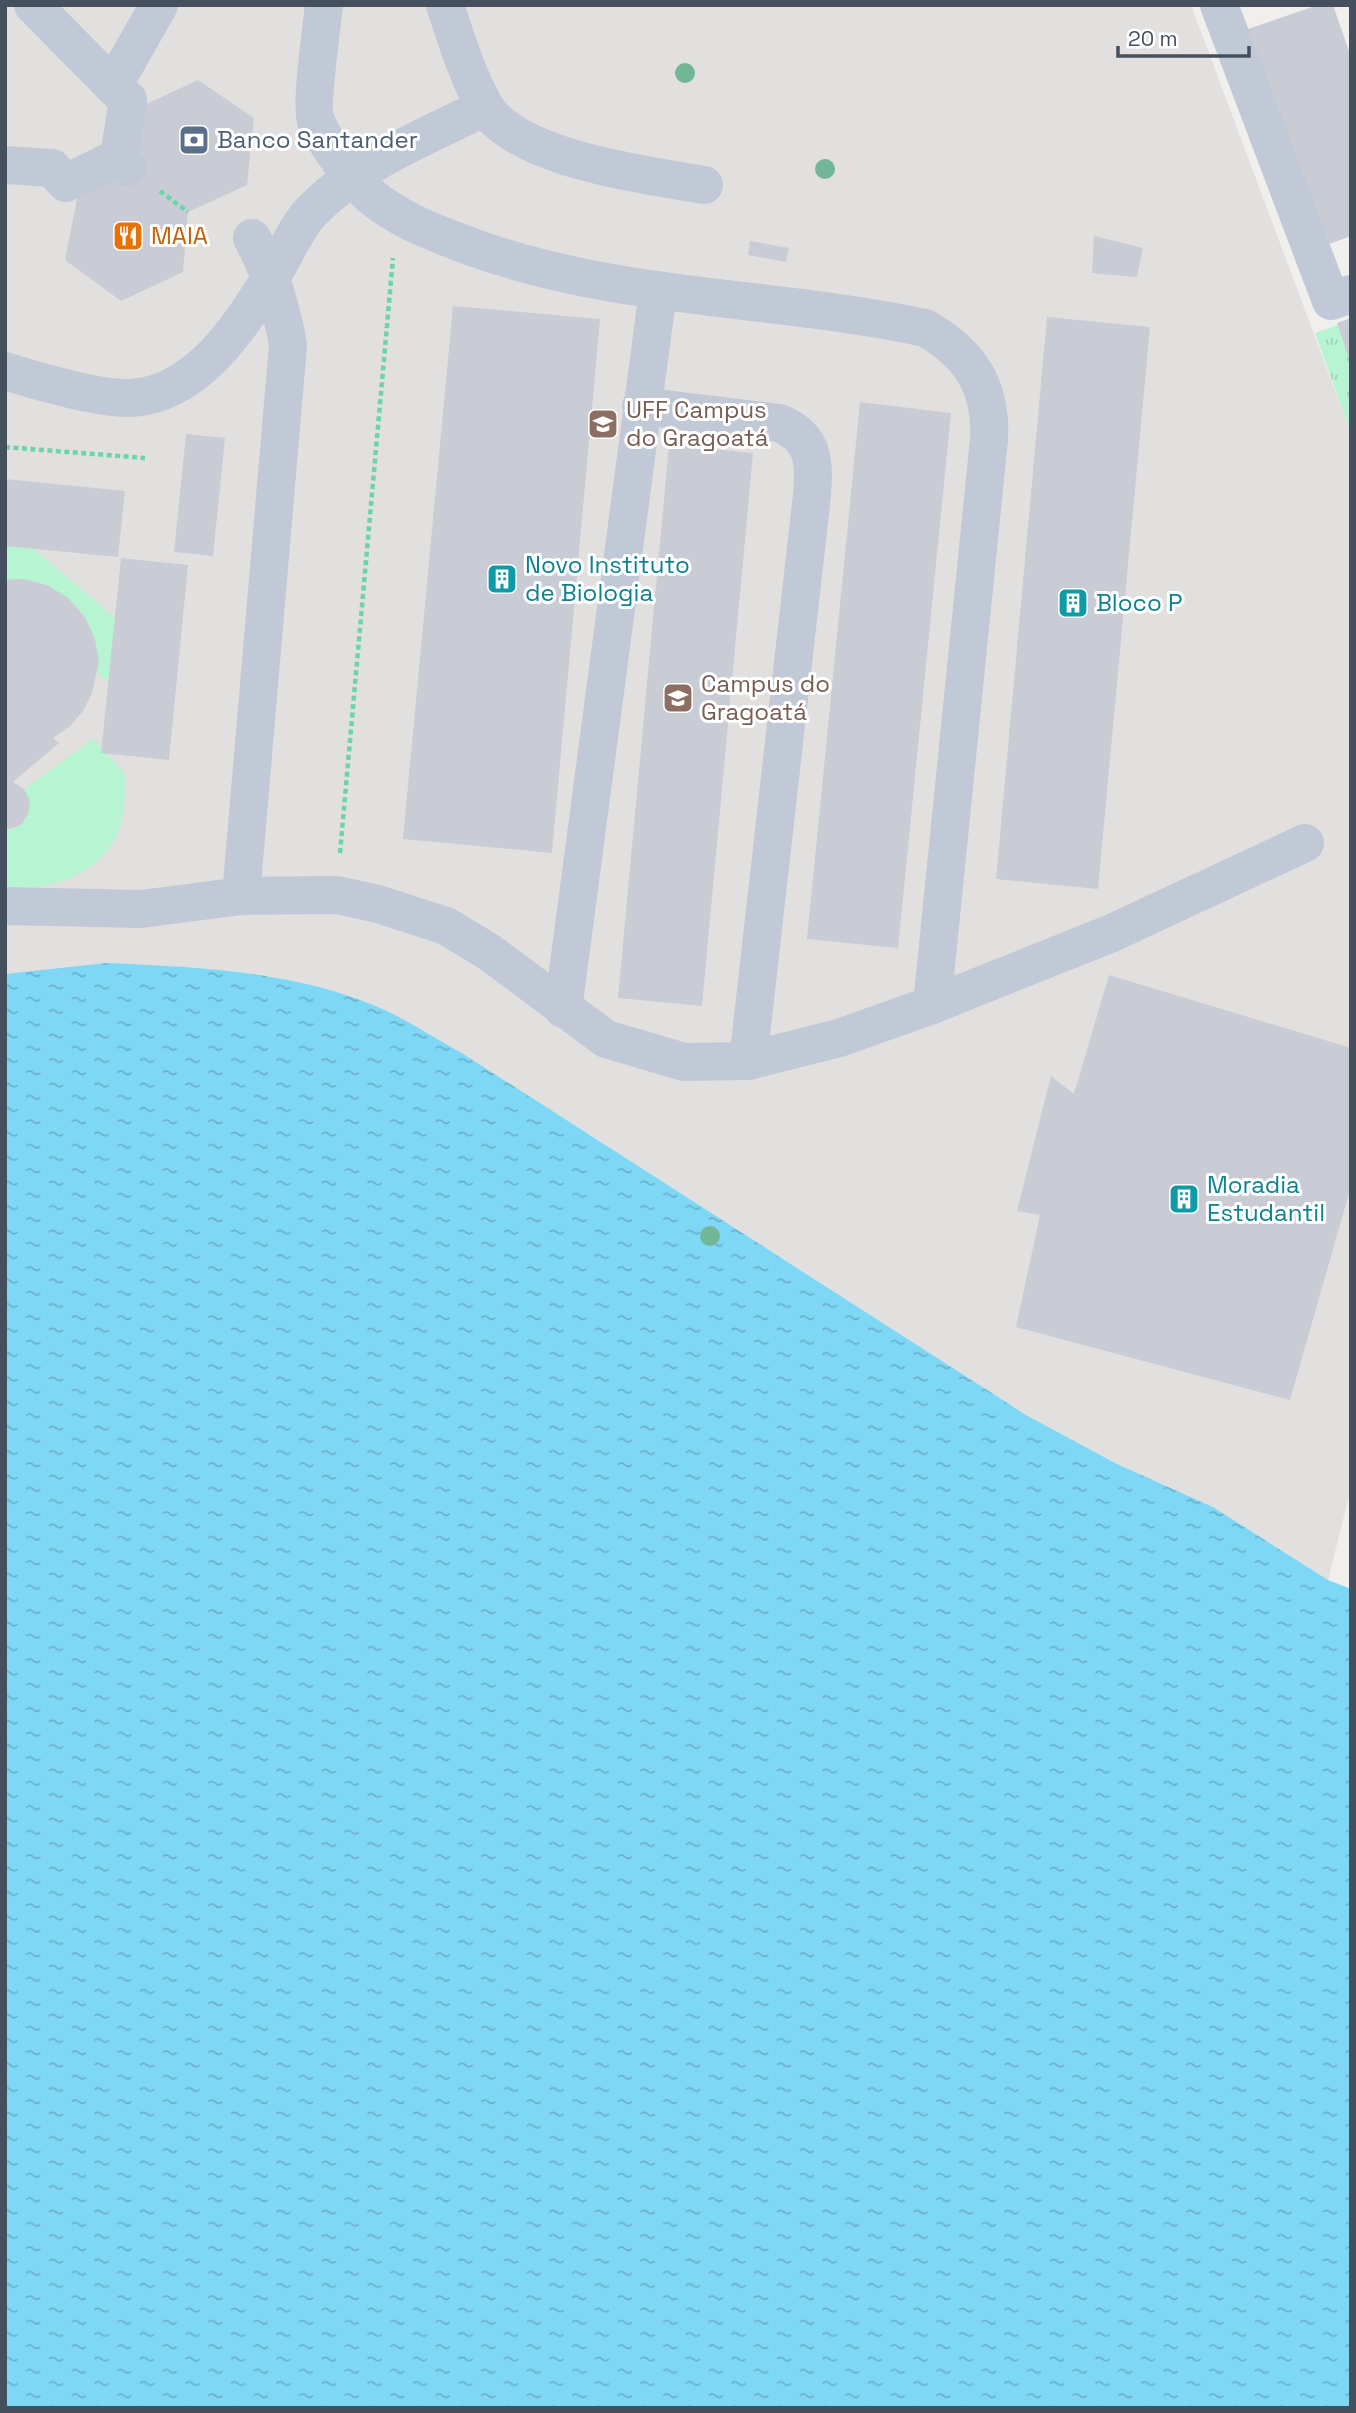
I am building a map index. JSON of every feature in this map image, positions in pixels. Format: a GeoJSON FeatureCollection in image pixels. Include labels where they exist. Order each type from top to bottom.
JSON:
{"type":"FeatureCollection","features":[{"type":"Feature","properties":{"kind":"street"},"geometry":{"type":"LineString","coordinates":[[5,165],[52,167],[66,183],[123,162],[128,100],[33,5]]}},
{"type":"Feature","properties":{"kind":"street"},"geometry":{"type":"LineString","coordinates":[[113,86],[159,5]]}},
{"type":"Feature","properties":{"kind":"street"},"geometry":{"type":"LineString","coordinates":[[324,5],[314,119],[352,175],[377,202],[397,215],[426,230],[517,263],[658,291],[925,328],[948,341],[967,359],[987,396],[989,439],[932,1005]]}},
{"type":"Feature","properties":{"kind":"street"},"geometry":{"type":"LineString","coordinates":[[445,5],[485,107],[516,135],[564,158],[704,185]]}},
{"type":"Feature","properties":{"kind":"street"},"geometry":{"type":"LineString","coordinates":[[1219,5],[1331,300],[1351,294]]}},
{"type":"Feature","properties":{"kind":"street"},"geometry":{"type":"LineString","coordinates":[[5,371],[44,383],[129,398],[162,392],[199,370],[220,349],[272,275],[310,212],[352,175],[485,107]]}},
{"type":"Feature","properties":{"kind":"street"},"geometry":{"type":"LineString","coordinates":[[241,896],[288,345],[281,303],[272,275],[252,238]]}},
{"type":"Feature","properties":{"kind":"street"},"geometry":{"type":"LineString","coordinates":[[563,1009],[658,291]]}},
{"type":"Feature","properties":{"kind":"street"},"geometry":{"type":"LineString","coordinates":[[641,406],[779,423],[799,433],[813,453],[813,483],[748,1061]]}},
{"type":"Feature","properties":{"kind":"street"},"geometry":{"type":"LineString","coordinates":[[5,906],[141,909],[241,896],[337,895],[378,904],[446,926],[489,952],[606,1039],[684,1062],[748,1061],[839,1038],[932,1005],[1112,933],[1306,843]]}},
{"type":"Feature","properties":{"kind":"path"},"geometry":{"type":"LineString","coordinates":[[337,895],[397,215]]}},
{"type":"Feature","properties":{"kind":"path"},"geometry":{"type":"LineString","coordinates":[[5,447],[145,458]]}},
{"type":"Feature","properties":{"kind":"shaded area","name":"Campus do Gragoatá"},"geometry":{"type":"Polygon","coordinates":[[[5,5],[1191,5],[1351,433],[1351,1488],[1328,1580],[1213,1507],[1117,1464],[1026,1415],[465,1055],[5,1020],[5,5]]]}},
{"type":"Feature","properties":{"kind":"green space"},"geometry":{"type":"Polygon","coordinates":[[[1351,320],[1351,433],[1315,333],[1351,320]]]}},
{"type":"Feature","properties":{"kind":"green space"},"geometry":{"type":"Polygon","coordinates":[[[5,546],[34,549],[115,618],[112,683],[97,674],[93,635],[85,619],[73,605],[43,586],[25,581],[5,580],[5,546]]]}},
{"type":"Feature","properties":{"kind":"green space"},"geometry":{"type":"Polygon","coordinates":[[[93,739],[126,775],[123,814],[115,838],[92,866],[77,875],[42,886],[5,890],[5,830],[19,825],[26,816],[28,803],[24,789],[93,739]]]}},
{"type":"Feature","properties":{"kind":"water"},"geometry":{"type":"Polygon","coordinates":[[[106,963],[212,969],[283,979],[352,997],[395,1015],[465,1055],[1026,1415],[1117,1464],[1213,1507],[1328,1580],[1351,1589],[1351,2408],[5,2408],[5,974],[106,963]]]}},
{"type":"Feature","properties":{"kind":"building"},"geometry":{"type":"Polygon","coordinates":[[[1318,5],[1333,5],[1351,57],[1351,236],[1321,247],[1245,30],[1318,5]]]}},
{"type":"Feature","properties":{"kind":"building"},"geometry":{"type":"Polygon","coordinates":[[[198,80],[254,118],[247,185],[188,212],[183,272],[121,301],[65,260],[79,189],[140,107],[198,80]]]}},
{"type":"Feature","properties":{"kind":"building"},"geometry":{"type":"Polygon","coordinates":[[[1094,236],[1143,248],[1137,277],[1092,273],[1094,236]]]}},
{"type":"Feature","properties":{"kind":"building"},"geometry":{"type":"Polygon","coordinates":[[[750,241],[789,248],[786,262],[748,255],[750,241]]]}},
{"type":"Feature","properties":{"kind":"building","name":"Novo Instituto de Biologia"},"geometry":{"type":"Polygon","coordinates":[[[453,306],[600,319],[552,853],[403,839],[453,306]]]}},
{"type":"Feature","properties":{"kind":"building","name":"Bloco P"},"geometry":{"type":"Polygon","coordinates":[[[1047,317],[1150,327],[1098,889],[996,879],[1047,317]]]}},
{"type":"Feature","properties":{"kind":"building"},"geometry":{"type":"Polygon","coordinates":[[[1351,318],[1351,362],[1350,362],[1337,323],[1351,318]]]}},
{"type":"Feature","properties":{"kind":"building"},"geometry":{"type":"Polygon","coordinates":[[[860,402],[951,413],[898,948],[807,939],[860,402]]]}},
{"type":"Feature","properties":{"kind":"building"},"geometry":{"type":"Polygon","coordinates":[[[186,434],[225,438],[213,556],[174,552],[186,434]]]}},
{"type":"Feature","properties":{"kind":"building"},"geometry":{"type":"Polygon","coordinates":[[[669,445],[753,453],[702,1006],[618,998],[669,445]]]}},
{"type":"Feature","properties":{"kind":"building"},"geometry":{"type":"Polygon","coordinates":[[[5,479],[125,491],[118,557],[5,546],[5,479]]]}},
{"type":"Feature","properties":{"kind":"building"},"geometry":{"type":"Polygon","coordinates":[[[121,558],[188,565],[169,760],[101,753],[121,558]]]}},
{"type":"Feature","properties":{"kind":"building"},"geometry":{"type":"Polygon","coordinates":[[[23,579],[47,585],[68,598],[85,617],[95,639],[99,662],[92,693],[83,711],[70,726],[53,738],[59,743],[13,782],[24,789],[30,801],[28,814],[21,825],[5,830],[5,580],[23,579]]]}},
{"type":"Feature","properties":{"kind":"building","name":"Moradia Estudantil"},"geometry":{"type":"Polygon","coordinates":[[[1109,975],[1351,1048],[1351,1186],[1290,1400],[1016,1327],[1040,1215],[1017,1211],[1051,1076],[1074,1094],[1109,975]]]}},
{"type":"Feature","properties":{"kind":"place","name":"Banco Santander"},"geometry":{"type":"Point","coordinates":[194,140]}},
{"type":"Feature","properties":{"kind":"place","name":"MAIA"},"geometry":{"type":"Point","coordinates":[128,236]}},
{"type":"Feature","properties":{"kind":"place","name":"UFF Campus do Gragoatá"},"geometry":{"type":"Point","coordinates":[603,424]}},
{"type":"Feature","properties":{"kind":"place","name":"Novo Instituto de Biologia"},"geometry":{"type":"Point","coordinates":[502,579]}},
{"type":"Feature","properties":{"kind":"place","name":"Bloco P"},"geometry":{"type":"Point","coordinates":[1073,603]}},
{"type":"Feature","properties":{"kind":"place","name":"Campus do Gragoatá"},"geometry":{"type":"Point","coordinates":[678,698]}},
{"type":"Feature","properties":{"kind":"place","name":"Moradia Estudantil"},"geometry":{"type":"Point","coordinates":[1184,1199]}}]}
